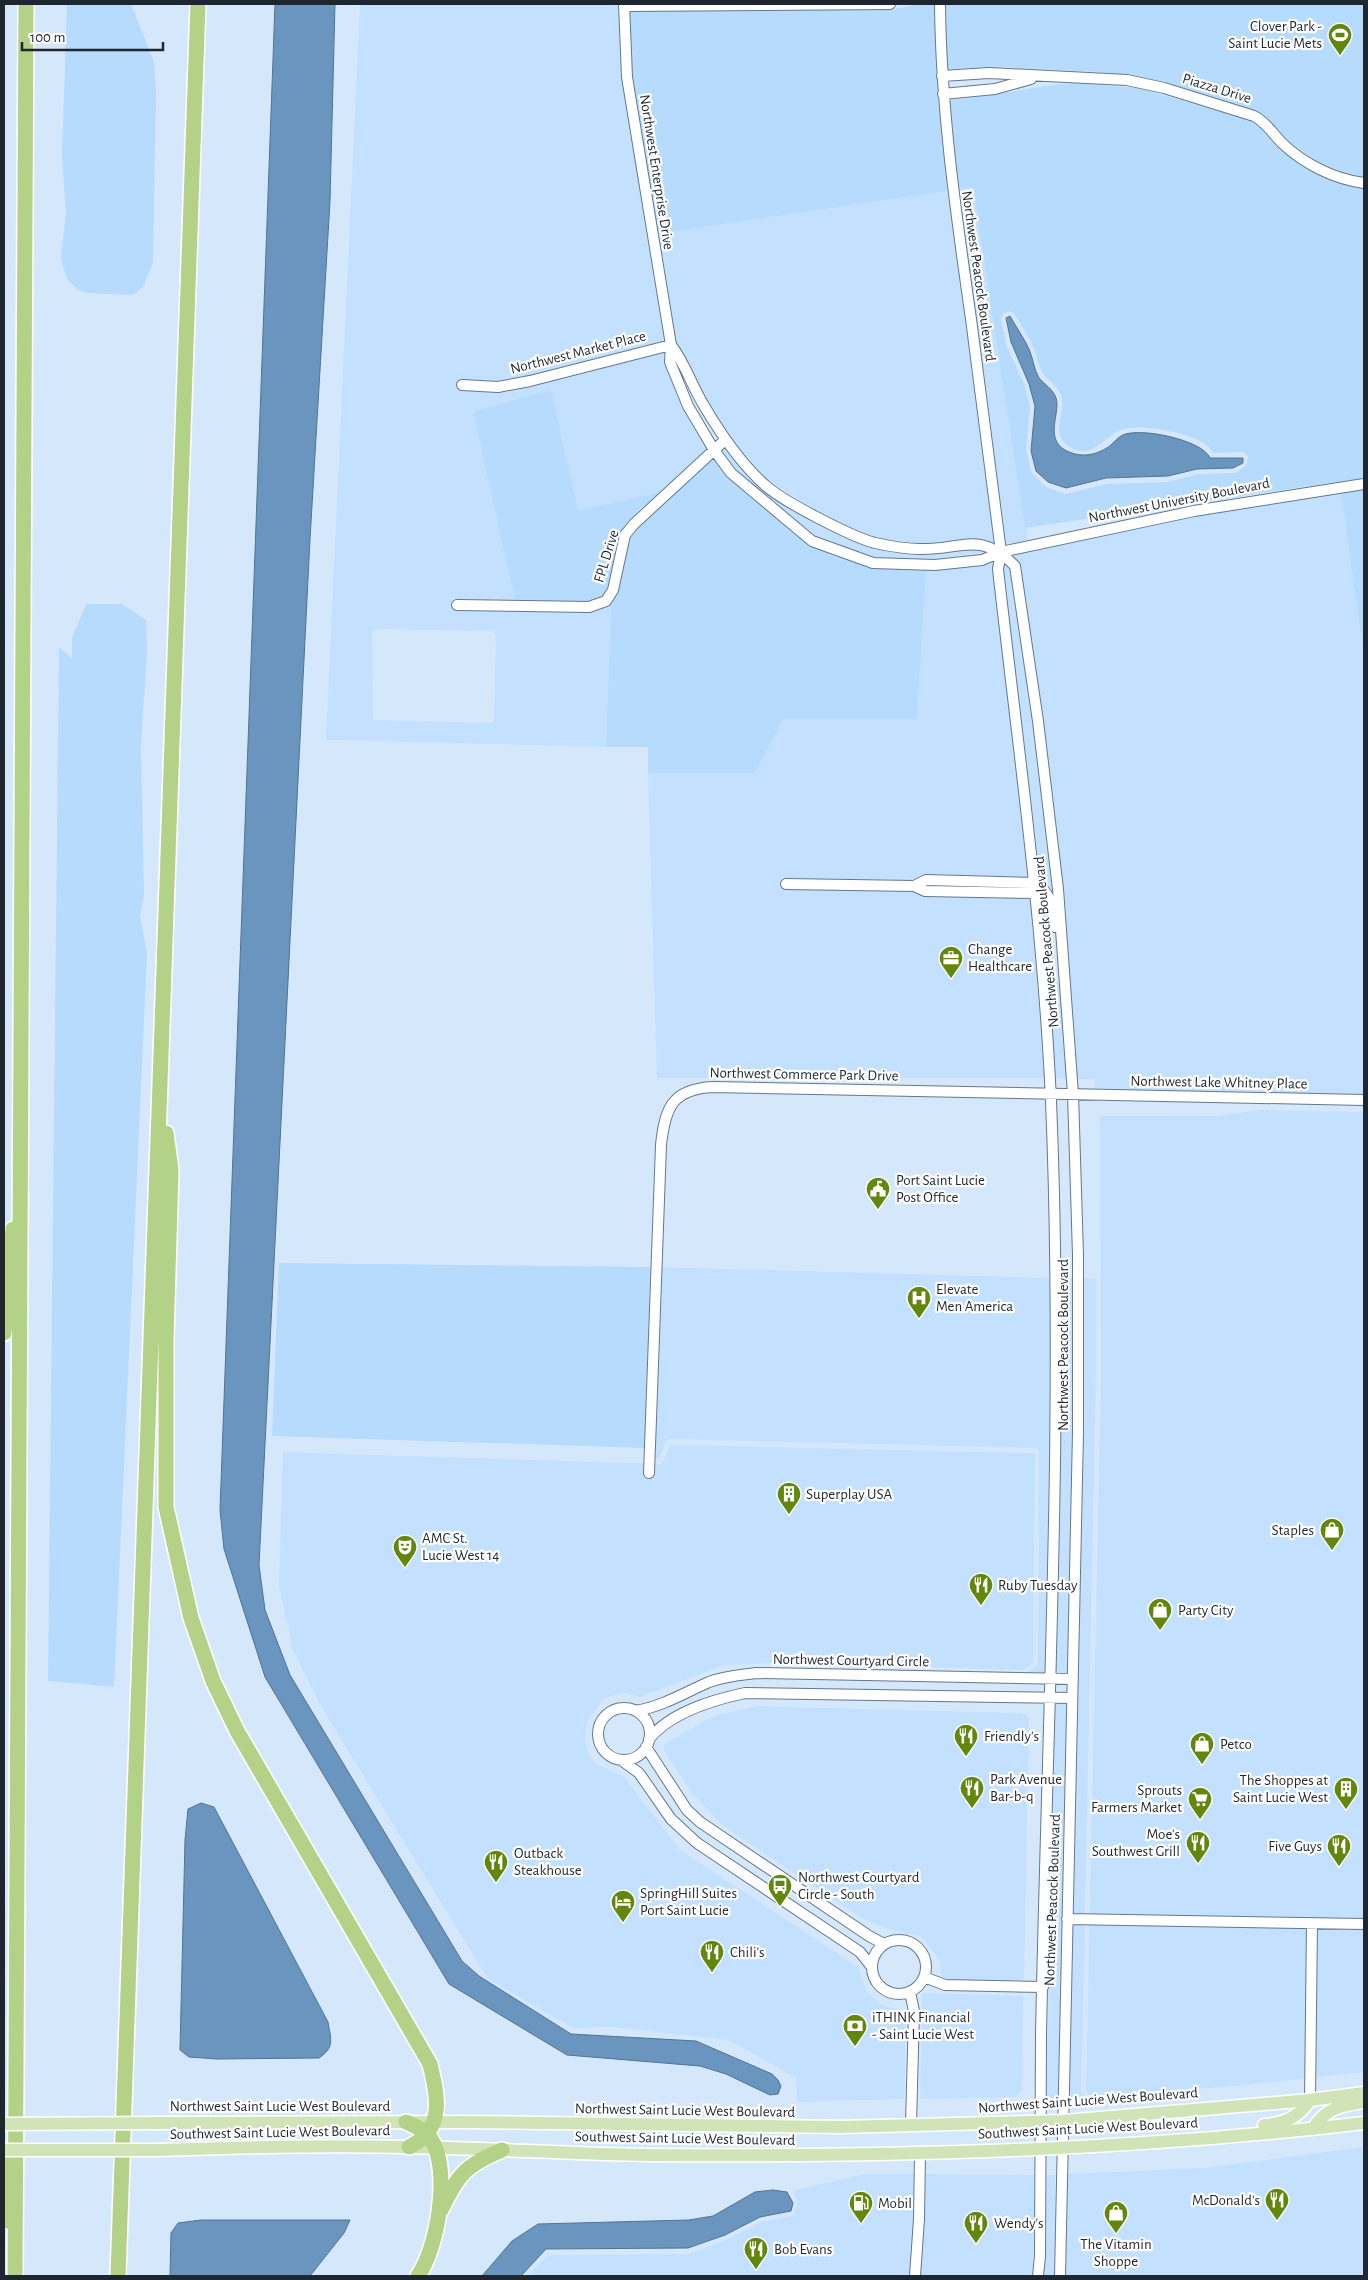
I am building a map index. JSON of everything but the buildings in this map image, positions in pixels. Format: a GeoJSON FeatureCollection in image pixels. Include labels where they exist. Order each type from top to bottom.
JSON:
{"type":"FeatureCollection","features":[{"type":"Feature","properties":{"kind":"highway"},"geometry":{"type":"LineString","coordinates":[[15,2275],[26,4]]}},
{"type":"Feature","properties":{"kind":"highway"},"geometry":{"type":"LineString","coordinates":[[118,2276],[198,4]]}},
{"type":"Feature","properties":{"kind":"highway"},"geometry":{"type":"LineString","coordinates":[[160,1097],[171,1170],[166,1348],[166,1507],[191,1618],[212,1681],[236,1731],[430,2064],[436,2093],[432,2135],[440,2179],[440,2214]]}},
{"type":"Feature","properties":{"kind":"highway"},"geometry":{"type":"LineString","coordinates":[[4,1333],[10,1249],[21,1179]]}},
{"type":"Feature","properties":{"kind":"highway"},"geometry":{"type":"LineString","coordinates":[[406,2122],[432,2135]]}},
{"type":"Feature","properties":{"kind":"highway"},"geometry":{"type":"LineString","coordinates":[[409,2147],[432,2135]]}},
{"type":"Feature","properties":{"kind":"highway"},"geometry":{"type":"LineString","coordinates":[[418,2276],[434,2241],[440,2214],[452,2187],[467,2168],[502,2150]]}},
{"type":"Feature","properties":{"kind":"highway"},"geometry":{"type":"LineString","coordinates":[[4,2158],[5,2198],[15,2275]]}},
{"type":"Feature","properties":{"kind":"main road","name":"Northwest Saint Lucie West Boulevard"},"geometry":{"type":"LineString","coordinates":[[432,2135],[1064,2121],[1310,2100],[1364,2093]]}},
{"type":"Feature","properties":{"kind":"main road"},"geometry":{"type":"LineString","coordinates":[[1128,2144],[1146,2136],[1287,2121],[1302,2112],[1310,2100]]}},
{"type":"Feature","properties":{"kind":"main road"},"geometry":{"type":"LineString","coordinates":[[1313,2129],[1324,2114],[1334,2108],[1364,2102]]}},
{"type":"Feature","properties":{"kind":"main road","name":"Northwest Saint Lucie West Boulevard"},"geometry":{"type":"LineString","coordinates":[[4,2124],[406,2122]]}},
{"type":"Feature","properties":{"kind":"main road","name":"Southwest Saint Lucie West Boulevard"},"geometry":{"type":"LineString","coordinates":[[432,2135],[502,2150],[656,2155],[801,2156],[1061,2148],[1313,2129],[1364,2123]]}},
{"type":"Feature","properties":{"kind":"main road","name":"Southwest Saint Lucie West Boulevard"},"geometry":{"type":"LineString","coordinates":[[4,2150],[409,2147]]}},
{"type":"Feature","properties":{"kind":"street"},"geometry":{"type":"LineString","coordinates":[[624,5],[890,4]]}},
{"type":"Feature","properties":{"kind":"street","name":"Northwest Peacock Boulevard"},"geometry":{"type":"LineString","coordinates":[[940,4],[943,94],[952,190],[1001,552],[998,572],[1035,888],[1051,1094],[1056,1293],[1050,1697],[1040,2149],[1040,2256],[1038,2276]]}},
{"type":"Feature","properties":{"kind":"street","name":"Northwest Enterprise Drive"},"geometry":{"type":"LineString","coordinates":[[624,5],[627,77],[670,344],[670,362],[688,406],[714,450],[731,473],[812,541],[873,563],[935,564],[982,560],[1001,552]]}},
{"type":"Feature","properties":{"kind":"street","name":"Piazza Drive"},"geometry":{"type":"LineString","coordinates":[[942,76],[989,73],[1039,77],[1090,77],[1141,82],[1250,114],[1263,121],[1286,147],[1308,163],[1335,176],[1364,183]]}},
{"type":"Feature","properties":{"kind":"street","name":"Piazza Drive"},"geometry":{"type":"LineString","coordinates":[[943,94],[995,89],[1039,77]]}},
{"type":"Feature","properties":{"kind":"street","name":"Northwest Enterprise Drive"},"geometry":{"type":"LineString","coordinates":[[670,344],[681,358],[702,402],[725,440],[765,486],[822,520],[874,543],[920,549],[979,544],[1001,552]]}},
{"type":"Feature","properties":{"kind":"street","name":"Northwest Market Place"},"geometry":{"type":"LineString","coordinates":[[462,385],[498,387],[530,381],[670,344]]}},
{"type":"Feature","properties":{"kind":"street","name":"FPL Drive"},"geometry":{"type":"LineString","coordinates":[[457,605],[590,607],[606,601],[613,590],[625,535],[634,524],[725,440]]}},
{"type":"Feature","properties":{"kind":"street","name":"Northwest University Boulevard"},"geometry":{"type":"LineString","coordinates":[[1001,552],[1194,511],[1364,484]]}},
{"type":"Feature","properties":{"kind":"street","name":"Northwest Peacock Boulevard"},"geometry":{"type":"LineString","coordinates":[[1001,552],[1015,566],[1036,712],[1058,889],[1074,1094],[1078,1310],[1073,1679],[1064,2121],[1061,2148],[1060,2276]]}},
{"type":"Feature","properties":{"kind":"street"},"geometry":{"type":"LineString","coordinates":[[786,884],[914,886],[926,880],[1046,890],[1051,900],[1057,970],[1066,988]]}},
{"type":"Feature","properties":{"kind":"street","name":"Northwest Commerce Park Drive"},"geometry":{"type":"LineString","coordinates":[[649,1473],[661,1145],[664,1121],[670,1104],[682,1094],[696,1087],[1074,1094]]}},
{"type":"Feature","properties":{"kind":"street","name":"Northwest Lake Whitney Place"},"geometry":{"type":"LineString","coordinates":[[1074,1094],[1364,1100]]}},
{"type":"Feature","properties":{"kind":"street","name":"Northwest Courtyard Circle"},"geometry":{"type":"LineString","coordinates":[[636,1711],[655,1708],[711,1682],[732,1676],[756,1674],[921,1675],[1073,1679]]}},
{"type":"Feature","properties":{"kind":"street"},"geometry":{"type":"LineString","coordinates":[[920,1694],[921,1675]]}},
{"type":"Feature","properties":{"kind":"street"},"geometry":{"type":"LineString","coordinates":[[621,1760],[638,1756],[658,1728],[700,1705],[745,1693],[920,1694],[1072,1698]]}},
{"type":"Feature","properties":{"kind":"street"},"geometry":{"type":"LineString","coordinates":[[871,1966],[860,1952],[697,1843],[663,1809],[639,1773],[621,1760],[608,1754],[601,1747],[598,1731],[601,1722],[612,1711],[626,1708],[636,1711],[646,1720],[649,1729],[648,1743],[687,1810],[700,1822],[769,1870],[870,1937],[884,1944]]}},
{"type":"Feature","properties":{"kind":"street"},"geometry":{"type":"LineString","coordinates":[[759,1885],[769,1870]]}},
{"type":"Feature","properties":{"kind":"street"},"geometry":{"type":"LineString","coordinates":[[1067,1919],[1364,1924]]}},
{"type":"Feature","properties":{"kind":"street"},"geometry":{"type":"LineString","coordinates":[[1310,2100],[1312,1923]]}},
{"type":"Feature","properties":{"kind":"street"},"geometry":{"type":"LineString","coordinates":[[900,1940],[916,1946],[925,1961],[924,1978],[919,1986],[910,1992],[899,1995],[884,1990],[872,1976],[871,1966],[876,1951],[884,1944],[900,1940]]}},
{"type":"Feature","properties":{"kind":"street"},"geometry":{"type":"LineString","coordinates":[[924,1978],[945,1986],[1044,1987]]}},
{"type":"Feature","properties":{"kind":"street"},"geometry":{"type":"LineString","coordinates":[[910,1992],[914,2011],[911,2125]]}},
{"type":"Feature","properties":{"kind":"street"},"geometry":{"type":"LineString","coordinates":[[915,2276],[919,2219],[920,2153]]}},
{"type":"Feature","properties":{"kind":"shaded area"},"geometry":{"type":"Polygon","coordinates":[[[67,4],[131,4],[154,62],[156,94],[153,263],[143,287],[133,295],[87,293],[77,289],[67,279],[61,259],[66,213],[62,155],[67,4]]]}},
{"type":"Feature","properties":{"kind":"shaded area"},"geometry":{"type":"Polygon","coordinates":[[[275,4],[335,4],[330,201],[310,539],[259,1565],[265,1610],[290,1675],[462,1961],[479,1976],[571,2034],[696,2041],[772,2074],[781,2086],[778,2094],[770,2095],[726,2074],[700,2066],[567,2055],[449,1984],[265,1677],[224,1549],[220,1510],[275,4]]]}},
{"type":"Feature","properties":{"kind":"shaded area"},"geometry":{"type":"Polygon","coordinates":[[[360,4],[619,4],[622,78],[665,340],[529,376],[498,381],[457,380],[457,390],[498,392],[530,387],[665,352],[665,365],[683,409],[707,449],[661,492],[578,512],[551,391],[473,412],[515,600],[452,599],[452,610],[589,613],[611,606],[606,747],[326,740],[360,4]],[[377,629],[372,634],[373,720],[490,723],[494,721],[496,636],[493,631],[377,629]]]}},
{"type":"Feature","properties":{"kind":"shaded area"},"geometry":{"type":"Polygon","coordinates":[[[919,4],[935,4],[936,65],[947,191],[656,234],[632,76],[629,11],[895,9],[919,4]]]}},
{"type":"Feature","properties":{"kind":"shaded area"},"geometry":{"type":"Polygon","coordinates":[[[944,4],[1364,4],[1364,177],[1342,172],[1315,160],[1289,141],[1260,113],[1166,82],[1100,72],[1002,67],[946,69],[944,4]]]}},
{"type":"Feature","properties":{"kind":"shaded area"},"geometry":{"type":"Polygon","coordinates":[[[1074,83],[1138,88],[1251,120],[1278,147],[1307,168],[1341,183],[1364,188],[1364,478],[1025,528],[973,187],[957,189],[948,100],[1074,83]],[[1009,311],[1003,314],[1001,319],[1006,344],[1025,386],[1030,407],[1026,451],[1032,473],[1046,487],[1065,494],[1107,484],[1168,482],[1198,474],[1235,473],[1246,466],[1248,457],[1244,452],[1213,453],[1208,446],[1198,440],[1171,431],[1156,429],[1130,428],[1121,430],[1090,450],[1076,450],[1067,445],[1062,440],[1059,428],[1062,408],[1061,395],[1042,372],[1033,346],[1014,313],[1009,311]]]}},
{"type":"Feature","properties":{"kind":"shaded area"},"geometry":{"type":"Polygon","coordinates":[[[973,187],[1028,540],[1005,545],[957,189],[973,187]]]}},
{"type":"Feature","properties":{"kind":"shaded area"},"geometry":{"type":"Polygon","coordinates":[[[947,191],[995,544],[979,539],[920,544],[875,538],[824,515],[768,481],[729,436],[706,399],[686,356],[676,343],[656,234],[947,191]]]}},
{"type":"Feature","properties":{"kind":"shaded area"},"geometry":{"type":"Polygon","coordinates":[[[1010,316],[1029,349],[1039,378],[1055,395],[1057,404],[1054,425],[1055,439],[1065,450],[1071,453],[1089,455],[1101,451],[1123,435],[1143,433],[1156,434],[1184,441],[1196,446],[1210,458],[1243,458],[1243,463],[1233,468],[1197,469],[1168,476],[1106,478],[1066,488],[1048,482],[1036,471],[1031,451],[1035,406],[1029,384],[1011,342],[1006,318],[1010,316]]]}},
{"type":"Feature","properties":{"kind":"shaded area"},"geometry":{"type":"Polygon","coordinates":[[[551,390],[578,511],[661,492],[638,511],[624,527],[607,591],[603,596],[586,601],[515,600],[473,412],[551,390]]]}},
{"type":"Feature","properties":{"kind":"shaded area"},"geometry":{"type":"Polygon","coordinates":[[[725,447],[763,491],[820,525],[873,548],[919,555],[979,550],[986,552],[935,559],[873,558],[814,536],[735,469],[721,451],[725,447]]]}},
{"type":"Feature","properties":{"kind":"shaded area"},"geometry":{"type":"Polygon","coordinates":[[[713,458],[729,478],[810,546],[871,568],[926,570],[917,719],[783,719],[755,773],[648,773],[648,747],[606,747],[611,607],[607,606],[614,598],[618,589],[628,546],[637,527],[713,458]]]}},
{"type":"Feature","properties":{"kind":"shaded area"},"geometry":{"type":"Polygon","coordinates":[[[1364,489],[1364,658],[1341,492],[1364,489]]]}},
{"type":"Feature","properties":{"kind":"shaded area"},"geometry":{"type":"Polygon","coordinates":[[[1341,492],[1364,658],[1364,1095],[1095,1089],[1095,1079],[1077,1079],[1063,888],[1049,767],[1019,565],[1011,555],[1195,516],[1341,492]]]}},
{"type":"Feature","properties":{"kind":"shaded area"},"geometry":{"type":"Polygon","coordinates":[[[994,560],[993,570],[1030,877],[926,874],[911,880],[781,878],[781,889],[911,891],[925,896],[1031,898],[1045,1078],[657,1078],[648,773],[755,773],[783,719],[917,719],[926,570],[983,565],[994,560]]]}},
{"type":"Feature","properties":{"kind":"shaded area"},"geometry":{"type":"Polygon","coordinates":[[[1004,562],[1010,569],[1033,722],[1053,894],[1048,885],[1040,879],[1003,569],[1004,562]]]}},
{"type":"Feature","properties":{"kind":"shaded area"},"geometry":{"type":"Polygon","coordinates":[[[86,604],[122,604],[146,620],[147,650],[141,745],[144,895],[140,915],[147,954],[114,1687],[48,1681],[59,647],[72,659],[72,638],[86,604]]]}},
{"type":"Feature","properties":{"kind":"shaded area"},"geometry":{"type":"Polygon","coordinates":[[[1041,893],[1046,901],[1052,970],[1061,990],[1067,1079],[1054,1078],[1041,893]]]}},
{"type":"Feature","properties":{"kind":"shaded area"},"geometry":{"type":"Polygon","coordinates":[[[1260,1110],[1364,1112],[1364,2072],[1095,2098],[1086,2092],[1101,1374],[1100,1116],[1216,1116],[1260,1110]]]}},
{"type":"Feature","properties":{"kind":"shaded area"},"geometry":{"type":"Polygon","coordinates":[[[279,1263],[650,1267],[645,1448],[272,1436],[279,1263]]]}},
{"type":"Feature","properties":{"kind":"shaded area"},"geometry":{"type":"Polygon","coordinates":[[[661,1267],[1051,1278],[1046,1673],[1028,1673],[1038,1663],[1039,1450],[1036,1448],[670,1439],[666,1441],[659,1458],[654,1458],[661,1267]]]}},
{"type":"Feature","properties":{"kind":"shaded area"},"geometry":{"type":"Polygon","coordinates":[[[1061,1278],[1073,1278],[1073,1432],[1068,1674],[1055,1673],[1061,1278]]]}},
{"type":"Feature","properties":{"kind":"shaded area"},"geometry":{"type":"Polygon","coordinates":[[[1083,1278],[1096,1279],[1096,1374],[1085,1914],[1072,1913],[1083,1278]]]}},
{"type":"Feature","properties":{"kind":"shaded area"},"geometry":{"type":"Polygon","coordinates":[[[670,1445],[1035,1453],[1033,1663],[1023,1670],[775,1663],[724,1665],[640,1697],[624,1693],[604,1698],[587,1722],[585,1740],[588,1752],[596,1764],[623,1776],[680,1850],[858,1967],[867,1992],[880,2004],[903,2011],[906,2016],[904,2099],[797,2102],[796,2078],[729,2040],[613,2027],[573,2028],[488,1979],[322,1708],[293,1650],[279,1586],[283,1452],[662,1464],[670,1445]]]}},
{"type":"Feature","properties":{"kind":"shaded area"},"geometry":{"type":"Polygon","coordinates":[[[1055,1703],[1067,1703],[1058,2099],[1046,2099],[1055,1703]]]}},
{"type":"Feature","properties":{"kind":"shaded area"},"geometry":{"type":"Polygon","coordinates":[[[757,1706],[1021,1713],[1029,1717],[1024,1980],[948,1980],[941,1976],[940,1960],[921,1936],[891,1930],[865,1920],[723,1826],[692,1793],[664,1751],[664,1744],[713,1716],[757,1706]]]}},
{"type":"Feature","properties":{"kind":"shaded area"},"geometry":{"type":"Polygon","coordinates":[[[201,1803],[214,1807],[328,2022],[331,2038],[330,2047],[319,2058],[217,2059],[189,2057],[180,2050],[185,1840],[188,1809],[201,1803]]]}},
{"type":"Feature","properties":{"kind":"shaded area"},"geometry":{"type":"Polygon","coordinates":[[[1071,1924],[1085,1925],[1081,2092],[1089,2100],[1068,2100],[1071,1924]]]}},
{"type":"Feature","properties":{"kind":"shaded area"},"geometry":{"type":"Polygon","coordinates":[[[922,1993],[1023,1996],[1022,2090],[1016,2097],[920,2099],[922,1993]]]}},
{"type":"Feature","properties":{"kind":"shaded area"},"geometry":{"type":"Polygon","coordinates":[[[1364,2147],[1364,2276],[1065,2276],[1065,2174],[1204,2168],[1364,2147]]]}},
{"type":"Feature","properties":{"kind":"shaded area"},"geometry":{"type":"Polygon","coordinates":[[[864,2174],[914,2174],[915,2219],[910,2276],[528,2276],[545,2257],[553,2255],[689,2254],[726,2240],[761,2222],[793,2216],[798,2202],[793,2192],[796,2190],[864,2174]]]}},
{"type":"Feature","properties":{"kind":"shaded area"},"geometry":{"type":"Polygon","coordinates":[[[924,2174],[1036,2175],[1033,2276],[920,2276],[924,2220],[924,2174]]]}},
{"type":"Feature","properties":{"kind":"shaded area"},"geometry":{"type":"Polygon","coordinates":[[[1046,2175],[1055,2175],[1055,2276],[1043,2276],[1046,2175]]]}},
{"type":"Feature","properties":{"kind":"shaded area"},"geometry":{"type":"Polygon","coordinates":[[[773,2190],[787,2192],[793,2203],[791,2211],[760,2217],[725,2235],[688,2248],[546,2249],[521,2276],[482,2276],[512,2241],[538,2224],[689,2220],[713,2216],[755,2192],[773,2190]]]}},
{"type":"Feature","properties":{"kind":"shaded area"},"geometry":{"type":"Polygon","coordinates":[[[201,2220],[350,2220],[344,2233],[310,2276],[170,2276],[171,2233],[178,2223],[201,2220]]]}},
{"type":"Feature","properties":{"kind":"place","name":"Clover Park - Saint Lucie Mets"},"geometry":{"type":"Point","coordinates":[1340,56]}},
{"type":"Feature","properties":{"kind":"place","name":"Change Healthcare"},"geometry":{"type":"Point","coordinates":[951,979]}},
{"type":"Feature","properties":{"kind":"place","name":"Port Saint Lucie Post Office"},"geometry":{"type":"Point","coordinates":[878,1210]}},
{"type":"Feature","properties":{"kind":"place","name":"Elevate Men America"},"geometry":{"type":"Point","coordinates":[919,1319]}},
{"type":"Feature","properties":{"kind":"place","name":"Superplay USA"},"geometry":{"type":"Point","coordinates":[789,1515]}},
{"type":"Feature","properties":{"kind":"place","name":"Staples"},"geometry":{"type":"Point","coordinates":[1332,1551]}},
{"type":"Feature","properties":{"kind":"place","name":"AMC St. Lucie West 14"},"geometry":{"type":"Point","coordinates":[405,1568]}},
{"type":"Feature","properties":{"kind":"place","name":"Ruby Tuesday"},"geometry":{"type":"Point","coordinates":[981,1606]}},
{"type":"Feature","properties":{"kind":"place","name":"Party City"},"geometry":{"type":"Point","coordinates":[1160,1631]}},
{"type":"Feature","properties":{"kind":"place","name":"Friendly's"},"geometry":{"type":"Point","coordinates":[966,1757]}},
{"type":"Feature","properties":{"kind":"place","name":"Petco"},"geometry":{"type":"Point","coordinates":[1202,1765]}},
{"type":"Feature","properties":{"kind":"place","name":"Park Avenue Bar-b-q"},"geometry":{"type":"Point","coordinates":[972,1809]}},
{"type":"Feature","properties":{"kind":"place","name":"The Shoppes at Saint Lucie West"},"geometry":{"type":"Point","coordinates":[1346,1810]}},
{"type":"Feature","properties":{"kind":"place","name":"Sprouts Farmers Market"},"geometry":{"type":"Point","coordinates":[1200,1820]}},
{"type":"Feature","properties":{"kind":"place","name":"Moe's Southwest Grill"},"geometry":{"type":"Point","coordinates":[1198,1864]}},
{"type":"Feature","properties":{"kind":"place","name":"Five Guys"},"geometry":{"type":"Point","coordinates":[1339,1867]}},
{"type":"Feature","properties":{"kind":"place","name":"Outback Steakhouse"},"geometry":{"type":"Point","coordinates":[496,1883]}},
{"type":"Feature","properties":{"kind":"place","name":"Northwest Courtyard Circle - South"},"geometry":{"type":"Point","coordinates":[780,1907]}},
{"type":"Feature","properties":{"kind":"place","name":"SpringHill Suites Port Saint Lucie"},"geometry":{"type":"Point","coordinates":[623,1923]}},
{"type":"Feature","properties":{"kind":"place","name":"Chili's"},"geometry":{"type":"Point","coordinates":[712,1973]}},
{"type":"Feature","properties":{"kind":"place","name":"iTHINK Financial - Saint Lucie West"},"geometry":{"type":"Point","coordinates":[855,2047]}},
{"type":"Feature","properties":{"kind":"place","name":"McDonald's"},"geometry":{"type":"Point","coordinates":[1277,2221]}},
{"type":"Feature","properties":{"kind":"place","name":"Mobil"},"geometry":{"type":"Point","coordinates":[861,2224]}},
{"type":"Feature","properties":{"kind":"place","name":"The Vitamin Shoppe"},"geometry":{"type":"Point","coordinates":[1116,2234]}},
{"type":"Feature","properties":{"kind":"place","name":"Wendy's"},"geometry":{"type":"Point","coordinates":[976,2244]}},
{"type":"Feature","properties":{"kind":"place","name":"Bob Evans"},"geometry":{"type":"Point","coordinates":[756,2270]}}]}
